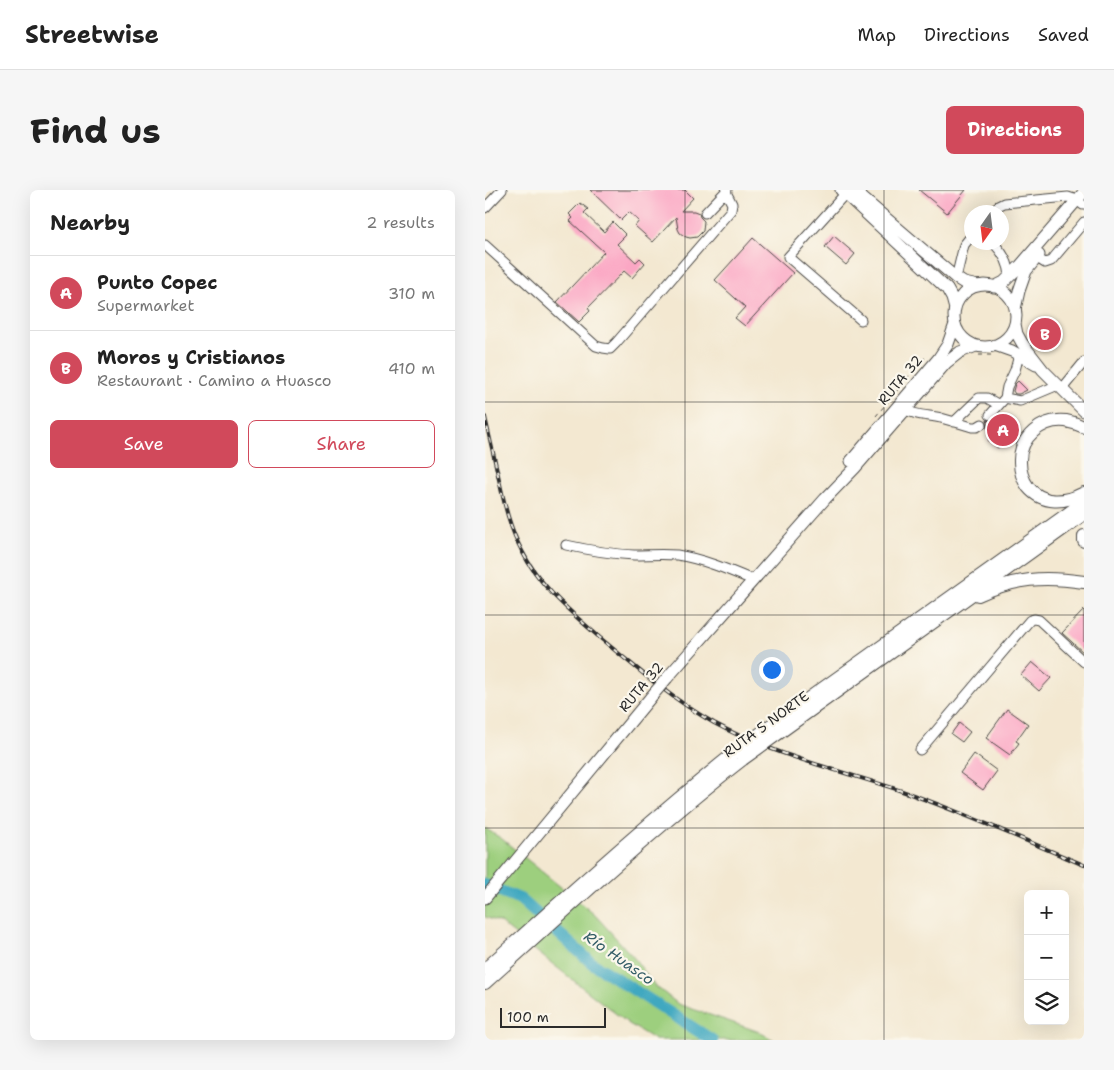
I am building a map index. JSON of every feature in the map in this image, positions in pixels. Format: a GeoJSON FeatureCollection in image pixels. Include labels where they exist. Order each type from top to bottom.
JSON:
{"type":"FeatureCollection","features":[{"type":"Feature","properties":{"kind":"highway"},"geometry":{"type":"LineString","coordinates":[[1084,427],[1067,421],[1053,421],[1042,425],[1026,441],[1021,452],[1020,462],[1024,479],[1037,496],[1048,500],[1060,501],[1084,493]]}},
{"type":"Feature","properties":{"kind":"highway","name":"RUTA 5 NORTE"},"geometry":{"type":"LineString","coordinates":[[485,982],[672,803],[738,757],[1084,502]]}},
{"type":"Feature","properties":{"kind":"highway","name":"RUTA 5 NORTE"},"geometry":{"type":"LineString","coordinates":[[775,729],[1084,514]]}},
{"type":"Feature","properties":{"kind":"highway"},"geometry":{"type":"LineString","coordinates":[[1084,536],[1084,541]]}},
{"type":"Feature","properties":{"kind":"highway"},"geometry":{"type":"LineString","coordinates":[[941,615],[989,590],[1019,581],[1050,578],[1084,582]]}},
{"type":"Feature","properties":{"kind":"highway","name":"RUTA 5 NORTE"},"geometry":{"type":"LineString","coordinates":[[485,969],[627,848]]}},
{"type":"Feature","properties":{"kind":"main road"},"geometry":{"type":"LineString","coordinates":[[846,191],[862,195],[956,278],[964,283],[999,289],[1007,295],[1015,309]]}},
{"type":"Feature","properties":{"kind":"main road"},"geometry":{"type":"LineString","coordinates":[[846,191],[947,289],[955,309]]}},
{"type":"Feature","properties":{"kind":"main road"},"geometry":{"type":"LineString","coordinates":[[994,287],[1010,276],[1082,200]]}},
{"type":"Feature","properties":{"kind":"main road"},"geometry":{"type":"LineString","coordinates":[[1082,200],[1026,271],[1015,309],[1015,324],[1017,334],[1022,343],[1043,370],[1084,410]]}},
{"type":"Feature","properties":{"kind":"main road"},"geometry":{"type":"LineString","coordinates":[[1037,258],[1035,252],[1038,245]]}},
{"type":"Feature","properties":{"kind":"main road"},"geometry":{"type":"LineString","coordinates":[[978,286],[963,294],[959,298],[955,309],[955,324],[961,335],[976,350],[982,347],[1019,355],[1043,370]]}},
{"type":"Feature","properties":{"kind":"main road","name":"RUTA 32"},"geometry":{"type":"LineString","coordinates":[[903,407],[942,352],[955,324]]}},
{"type":"Feature","properties":{"kind":"main road"},"geometry":{"type":"LineString","coordinates":[[997,350],[1000,343],[1009,335],[1015,324]]}},
{"type":"Feature","properties":{"kind":"main road","name":"RUTA 32"},"geometry":{"type":"LineString","coordinates":[[485,898],[667,678],[825,499],[851,462],[946,363],[960,352],[976,350]]}},
{"type":"Feature","properties":{"kind":"street"},"geometry":{"type":"LineString","coordinates":[[485,208],[502,190]]}},
{"type":"Feature","properties":{"kind":"street"},"geometry":{"type":"LineString","coordinates":[[485,245],[596,346],[610,349],[731,210],[732,204],[726,191],[705,213]]}},
{"type":"Feature","properties":{"kind":"street"},"geometry":{"type":"LineString","coordinates":[[846,191],[788,257],[861,320]]}},
{"type":"Feature","properties":{"kind":"street"},"geometry":{"type":"LineString","coordinates":[[1000,205],[1059,197],[1073,197],[1082,200]]}},
{"type":"Feature","properties":{"kind":"street"},"geometry":{"type":"LineString","coordinates":[[1037,258],[1045,263],[1051,261],[1084,222]]}},
{"type":"Feature","properties":{"kind":"street"},"geometry":{"type":"LineString","coordinates":[[956,278],[964,245]]}},
{"type":"Feature","properties":{"kind":"street"},"geometry":{"type":"LineString","coordinates":[[999,250],[1009,266],[1010,276]]}},
{"type":"Feature","properties":{"kind":"street"},"geometry":{"type":"LineString","coordinates":[[990,415],[1002,402],[1019,355]]}},
{"type":"Feature","properties":{"kind":"street"},"geometry":{"type":"LineString","coordinates":[[954,422],[979,398],[1002,402],[1020,401],[1060,387],[1084,362]]}},
{"type":"Feature","properties":{"kind":"street"},"geometry":{"type":"LineString","coordinates":[[903,407],[915,414],[973,427],[982,424]]}},
{"type":"Feature","properties":{"kind":"street"},"geometry":{"type":"LineString","coordinates":[[566,546],[611,553],[635,555],[664,554],[688,557],[753,580]]}},
{"type":"Feature","properties":{"kind":"street"},"geometry":{"type":"LineString","coordinates":[[920,750],[1029,621],[1039,620],[1084,662]]}},
{"type":"Feature","properties":{"kind":"path"},"geometry":{"type":"LineString","coordinates":[[976,350],[997,350]]}},
{"type":"Feature","properties":{"kind":"green space"},"geometry":{"type":"Polygon","coordinates":[[[485,828],[502,839],[595,915],[635,959],[653,984],[678,1004],[757,1031],[774,1040],[655,1040],[629,1024],[499,922],[485,917],[485,828]]]}},
{"type":"Feature","properties":{"kind":"building"},"geometry":{"type":"Polygon","coordinates":[[[590,190],[685,190],[693,198],[681,211],[699,213],[704,221],[703,231],[697,237],[686,237],[678,229],[676,217],[653,242],[635,226],[639,221],[629,212],[621,220],[590,190]]]}},
{"type":"Feature","properties":{"kind":"building"},"geometry":{"type":"Polygon","coordinates":[[[919,190],[966,190],[947,213],[919,190]]]}},
{"type":"Feature","properties":{"kind":"building"},"geometry":{"type":"Polygon","coordinates":[[[580,203],[588,209],[584,213],[604,232],[613,222],[626,235],[617,244],[636,262],[640,258],[645,263],[632,278],[624,271],[588,308],[590,311],[579,322],[557,302],[604,252],[570,221],[573,218],[569,214],[580,203]]]}},
{"type":"Feature","properties":{"kind":"building"},"geometry":{"type":"Polygon","coordinates":[[[834,236],[855,254],[846,265],[825,247],[834,236]]]}},
{"type":"Feature","properties":{"kind":"building"},"geometry":{"type":"Polygon","coordinates":[[[753,238],[793,273],[745,326],[735,318],[745,307],[715,280],[753,238]]]}},
{"type":"Feature","properties":{"kind":"building"},"geometry":{"type":"Polygon","coordinates":[[[1018,381],[1027,390],[1015,394],[1013,391],[1018,381]]]}},
{"type":"Feature","properties":{"kind":"building"},"geometry":{"type":"Polygon","coordinates":[[[994,419],[1001,425],[1004,422],[1011,428],[1007,431],[1010,434],[998,448],[988,440],[994,433],[987,428],[987,420],[992,421],[994,419]]]}},
{"type":"Feature","properties":{"kind":"building"},"geometry":{"type":"Polygon","coordinates":[[[1084,610],[1084,653],[1062,633],[1084,610]]]}},
{"type":"Feature","properties":{"kind":"building"},"geometry":{"type":"Polygon","coordinates":[[[1032,662],[1051,678],[1039,691],[1021,675],[1032,662]]]}},
{"type":"Feature","properties":{"kind":"building"},"geometry":{"type":"Polygon","coordinates":[[[1007,709],[1028,724],[1016,741],[1019,743],[1010,755],[986,738],[1007,709]]]}},
{"type":"Feature","properties":{"kind":"building"},"geometry":{"type":"Polygon","coordinates":[[[959,723],[970,732],[962,742],[951,734],[959,723]]]}},
{"type":"Feature","properties":{"kind":"building"},"geometry":{"type":"Polygon","coordinates":[[[974,754],[997,771],[983,790],[960,773],[974,754]]]}},
{"type":"Feature","properties":{"kind":"waterway","name":"Río Huasco"},"geometry":{"type":"LineString","coordinates":[[485,885],[520,899],[592,963],[712,1040]]}},
{"type":"Feature","properties":{"kind":"railway"},"geometry":{"type":"LineString","coordinates":[[485,417],[507,514],[517,542],[529,564],[567,608],[613,649],[669,693],[714,723],[759,744],[925,799],[1084,865]]}},
{"type":"Feature","properties":{"kind":"place","name":"Moros y Cristianos"},"geometry":{"type":"Point","coordinates":[1045,334]}},
{"type":"Feature","properties":{"kind":"place","name":"Punto Copec"},"geometry":{"type":"Point","coordinates":[1003,430]}}]}
